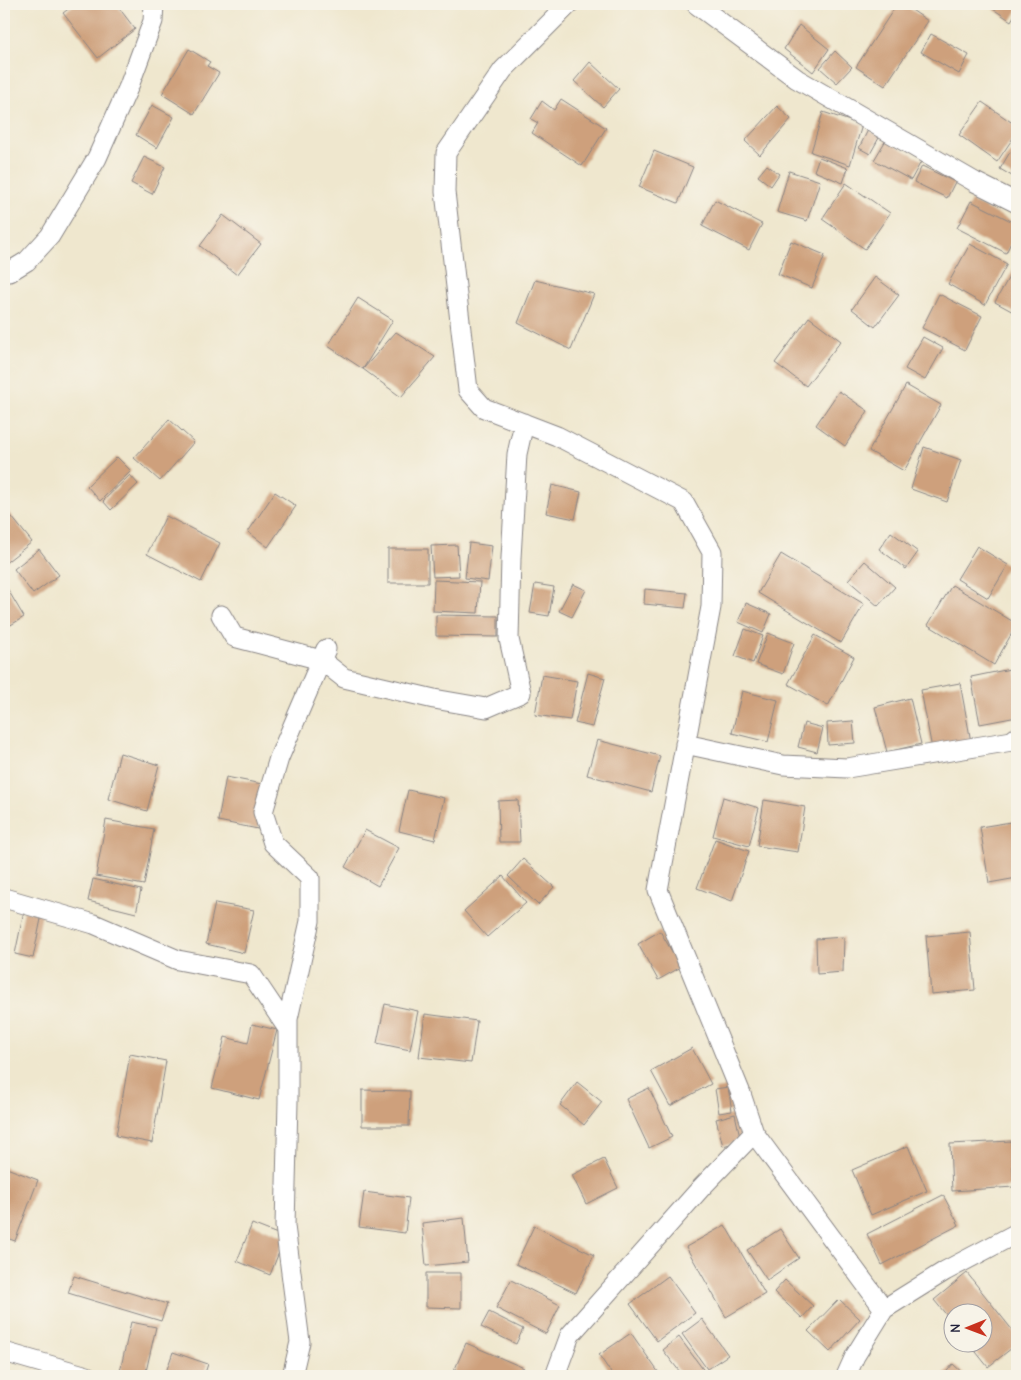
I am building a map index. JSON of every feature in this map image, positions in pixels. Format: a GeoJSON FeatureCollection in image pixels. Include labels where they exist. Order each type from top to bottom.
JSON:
{"type":"FeatureCollection","features":[{"type":"Feature","properties":{"kind":"street"},"geometry":{"type":"LineString","coordinates":[[4,272],[9,272],[27,261],[50,236],[97,158],[129,86],[153,21],[154,4]]}},
{"type":"Feature","properties":{"kind":"street"},"geometry":{"type":"LineString","coordinates":[[569,4],[503,70],[446,153],[445,192],[468,390],[484,408],[557,436],[684,502],[712,552],[711,607],[658,890],[740,1092],[754,1133],[884,1309]]}},
{"type":"Feature","properties":{"kind":"street"},"geometry":{"type":"LineString","coordinates":[[696,4],[798,79],[975,182],[1017,203]]}},
{"type":"Feature","properties":{"kind":"street"},"geometry":{"type":"LineString","coordinates":[[221,615],[234,637],[324,655],[344,678],[434,699],[486,708],[521,693],[509,640],[511,558],[517,454],[524,423]]}},
{"type":"Feature","properties":{"kind":"street"},"geometry":{"type":"LineString","coordinates":[[292,1376],[300,1342],[286,1226],[288,1019],[310,921],[310,878],[273,843],[263,812],[279,758],[324,655]]}},
{"type":"Feature","properties":{"kind":"street"},"geometry":{"type":"LineString","coordinates":[[685,744],[783,764],[847,768],[1012,741],[1017,737]]}},
{"type":"Feature","properties":{"kind":"street"},"geometry":{"type":"LineString","coordinates":[[4,898],[94,924],[178,960],[252,974],[288,1029]]}},
{"type":"Feature","properties":{"kind":"street"},"geometry":{"type":"LineString","coordinates":[[555,1376],[570,1335],[701,1188],[754,1133]]}},
{"type":"Feature","properties":{"kind":"street"},"geometry":{"type":"LineString","coordinates":[[846,1376],[855,1356],[884,1309],[945,1271],[1017,1234]]}},
{"type":"Feature","properties":{"kind":"street"},"geometry":{"type":"LineString","coordinates":[[4,1352],[87,1376]]}},
{"type":"Feature","properties":{"kind":"building"},"geometry":{"type":"Polygon","coordinates":[[[75,4],[116,4],[135,29],[98,58],[63,13],[75,4]]]}},
{"type":"Feature","properties":{"kind":"building"},"geometry":{"type":"Polygon","coordinates":[[[897,4],[903,4],[928,21],[885,86],[856,67],[897,4]]]}},
{"type":"Feature","properties":{"kind":"building"},"geometry":{"type":"Polygon","coordinates":[[[997,4],[1017,4],[1017,11],[1011,21],[993,9],[997,4]]]}},
{"type":"Feature","properties":{"kind":"building"},"geometry":{"type":"Polygon","coordinates":[[[799,25],[829,49],[813,72],[784,49],[799,25]]]}},
{"type":"Feature","properties":{"kind":"building"},"geometry":{"type":"Polygon","coordinates":[[[931,34],[969,55],[959,74],[921,52],[931,34]]]}},
{"type":"Feature","properties":{"kind":"building"},"geometry":{"type":"Polygon","coordinates":[[[189,49],[210,62],[207,66],[219,73],[194,114],[162,94],[189,49]]]}},
{"type":"Feature","properties":{"kind":"building"},"geometry":{"type":"Polygon","coordinates":[[[835,51],[852,67],[837,83],[820,68],[835,51]]]}},
{"type":"Feature","properties":{"kind":"building"},"geometry":{"type":"Polygon","coordinates":[[[590,62],[619,89],[603,107],[574,81],[590,62]]]}},
{"type":"Feature","properties":{"kind":"building"},"geometry":{"type":"Polygon","coordinates":[[[561,99],[606,128],[582,166],[532,133],[538,123],[531,119],[542,101],[554,110],[561,99]]]}},
{"type":"Feature","properties":{"kind":"building"},"geometry":{"type":"Polygon","coordinates":[[[982,102],[1017,126],[1017,132],[997,162],[959,135],[982,102]]]}},
{"type":"Feature","properties":{"kind":"building"},"geometry":{"type":"Polygon","coordinates":[[[152,105],[174,117],[157,148],[136,135],[152,105]]]}},
{"type":"Feature","properties":{"kind":"building"},"geometry":{"type":"Polygon","coordinates":[[[777,106],[791,119],[760,155],[745,141],[777,106]]]}},
{"type":"Feature","properties":{"kind":"building"},"geometry":{"type":"Polygon","coordinates":[[[823,112],[862,125],[850,165],[811,152],[823,112]]]}},
{"type":"Feature","properties":{"kind":"building"},"geometry":{"type":"Polygon","coordinates":[[[868,130],[880,136],[870,154],[859,148],[868,130]]]}},
{"type":"Feature","properties":{"kind":"building"},"geometry":{"type":"Polygon","coordinates":[[[886,140],[922,160],[911,180],[874,160],[886,140]]]}},
{"type":"Feature","properties":{"kind":"building"},"geometry":{"type":"Polygon","coordinates":[[[654,151],[693,167],[678,203],[639,187],[654,151]]]}},
{"type":"Feature","properties":{"kind":"building"},"geometry":{"type":"Polygon","coordinates":[[[1010,152],[1017,156],[1017,179],[1000,169],[1010,152]]]}},
{"type":"Feature","properties":{"kind":"building"},"geometry":{"type":"Polygon","coordinates":[[[144,157],[165,167],[152,194],[131,183],[144,157]]]}},
{"type":"Feature","properties":{"kind":"building"},"geometry":{"type":"Polygon","coordinates":[[[819,157],[848,168],[843,183],[814,171],[819,157]]]}},
{"type":"Feature","properties":{"kind":"building"},"geometry":{"type":"Polygon","coordinates":[[[767,165],[779,174],[771,186],[758,176],[767,165]]]}},
{"type":"Feature","properties":{"kind":"building"},"geometry":{"type":"Polygon","coordinates":[[[922,166],[955,182],[947,198],[914,182],[922,166]]]}},
{"type":"Feature","properties":{"kind":"building"},"geometry":{"type":"Polygon","coordinates":[[[789,171],[820,181],[807,221],[777,212],[789,171]]]}},
{"type":"Feature","properties":{"kind":"building"},"geometry":{"type":"Polygon","coordinates":[[[846,183],[890,213],[865,249],[822,219],[846,183]]]}},
{"type":"Feature","properties":{"kind":"building"},"geometry":{"type":"Polygon","coordinates":[[[715,200],[762,224],[749,250],[702,226],[715,200]]]}},
{"type":"Feature","properties":{"kind":"building"},"geometry":{"type":"Polygon","coordinates":[[[971,201],[1017,224],[1017,230],[1006,253],[957,228],[971,201]]]}},
{"type":"Feature","properties":{"kind":"building"},"geometry":{"type":"Polygon","coordinates":[[[223,215],[261,244],[237,275],[200,246],[223,215]]]}},
{"type":"Feature","properties":{"kind":"building"},"geometry":{"type":"Polygon","coordinates":[[[791,241],[825,255],[812,288],[778,274],[791,241]]]}},
{"type":"Feature","properties":{"kind":"building"},"geometry":{"type":"Polygon","coordinates":[[[970,244],[1007,264],[985,305],[948,284],[970,244]]]}},
{"type":"Feature","properties":{"kind":"building"},"geometry":{"type":"Polygon","coordinates":[[[1014,268],[1017,269],[1017,314],[995,302],[1014,268]]]}},
{"type":"Feature","properties":{"kind":"building"},"geometry":{"type":"Polygon","coordinates":[[[875,277],[899,295],[875,327],[852,309],[875,277]]]}},
{"type":"Feature","properties":{"kind":"building"},"geometry":{"type":"Polygon","coordinates":[[[535,280],[594,294],[571,350],[518,323],[535,280]]]}},
{"type":"Feature","properties":{"kind":"building"},"geometry":{"type":"Polygon","coordinates":[[[939,294],[982,316],[965,350],[922,328],[939,294]]]}},
{"type":"Feature","properties":{"kind":"building"},"geometry":{"type":"Polygon","coordinates":[[[358,298],[393,320],[363,369],[328,346],[358,298]]]}},
{"type":"Feature","properties":{"kind":"building"},"geometry":{"type":"Polygon","coordinates":[[[809,317],[841,341],[806,386],[775,363],[809,317]]]}},
{"type":"Feature","properties":{"kind":"building"},"geometry":{"type":"Polygon","coordinates":[[[396,332],[435,357],[401,397],[363,369],[396,332]]]}},
{"type":"Feature","properties":{"kind":"building"},"geometry":{"type":"Polygon","coordinates":[[[923,337],[943,348],[925,380],[905,369],[923,337]]]}},
{"type":"Feature","properties":{"kind":"building"},"geometry":{"type":"Polygon","coordinates":[[[906,385],[941,405],[904,471],[869,451],[906,385]]]}},
{"type":"Feature","properties":{"kind":"building"},"geometry":{"type":"Polygon","coordinates":[[[839,391],[868,411],[845,446],[816,425],[839,391]]]}},
{"type":"Feature","properties":{"kind":"building"},"geometry":{"type":"Polygon","coordinates":[[[169,419],[194,442],[160,481],[134,458],[169,419]]]}},
{"type":"Feature","properties":{"kind":"building"},"geometry":{"type":"Polygon","coordinates":[[[924,447],[961,460],[947,502],[911,489],[924,447]]]}},
{"type":"Feature","properties":{"kind":"building"},"geometry":{"type":"Polygon","coordinates":[[[117,457],[131,471],[100,501],[87,486],[117,457]]]}},
{"type":"Feature","properties":{"kind":"building"},"geometry":{"type":"Polygon","coordinates":[[[130,475],[138,484],[111,510],[103,501],[130,475]]]}},
{"type":"Feature","properties":{"kind":"building"},"geometry":{"type":"Polygon","coordinates":[[[552,485],[581,492],[575,519],[546,513],[552,485]]]}},
{"type":"Feature","properties":{"kind":"building"},"geometry":{"type":"Polygon","coordinates":[[[275,492],[296,506],[268,547],[248,532],[275,492]]]}},
{"type":"Feature","properties":{"kind":"building"},"geometry":{"type":"Polygon","coordinates":[[[4,507],[32,542],[4,564],[4,507]]]}},
{"type":"Feature","properties":{"kind":"building"},"geometry":{"type":"Polygon","coordinates":[[[166,516],[220,543],[201,582],[147,554],[166,516]]]}},
{"type":"Feature","properties":{"kind":"building"},"geometry":{"type":"Polygon","coordinates":[[[891,532],[918,552],[906,569],[879,549],[891,532]]]}},
{"type":"Feature","properties":{"kind":"building"},"geometry":{"type":"Polygon","coordinates":[[[469,543],[492,546],[488,581],[465,578],[469,543]]]}},
{"type":"Feature","properties":{"kind":"building"},"geometry":{"type":"Polygon","coordinates":[[[457,545],[459,576],[433,577],[431,546],[457,545]]]}},
{"type":"Feature","properties":{"kind":"building"},"geometry":{"type":"Polygon","coordinates":[[[977,546],[1008,565],[988,598],[957,579],[977,546]]]}},
{"type":"Feature","properties":{"kind":"building"},"geometry":{"type":"Polygon","coordinates":[[[39,549],[59,575],[33,594],[14,569],[39,549]]]}},
{"type":"Feature","properties":{"kind":"building"},"geometry":{"type":"Polygon","coordinates":[[[388,549],[428,549],[428,583],[388,583],[388,549]]]}},
{"type":"Feature","properties":{"kind":"building"},"geometry":{"type":"Polygon","coordinates":[[[781,554],[864,604],[841,643],[758,593],[781,554]]]}},
{"type":"Feature","properties":{"kind":"building"},"geometry":{"type":"Polygon","coordinates":[[[865,561],[895,587],[878,606],[848,580],[865,561]]]}},
{"type":"Feature","properties":{"kind":"building"},"geometry":{"type":"Polygon","coordinates":[[[434,580],[480,582],[478,613],[433,611],[434,580]]]}},
{"type":"Feature","properties":{"kind":"building"},"geometry":{"type":"Polygon","coordinates":[[[4,583],[24,617],[4,629],[4,583]]]}},
{"type":"Feature","properties":{"kind":"building"},"geometry":{"type":"Polygon","coordinates":[[[535,584],[554,587],[549,616],[530,613],[535,584]]]}},
{"type":"Feature","properties":{"kind":"building"},"geometry":{"type":"Polygon","coordinates":[[[573,584],[586,590],[572,617],[559,611],[573,584]]]}},
{"type":"Feature","properties":{"kind":"building"},"geometry":{"type":"Polygon","coordinates":[[[952,585],[1017,624],[994,665],[928,625],[952,585]]]}},
{"type":"Feature","properties":{"kind":"building"},"geometry":{"type":"Polygon","coordinates":[[[645,589],[687,593],[685,608],[644,604],[645,589]]]}},
{"type":"Feature","properties":{"kind":"building"},"geometry":{"type":"Polygon","coordinates":[[[746,603],[771,614],[763,633],[738,622],[746,603]]]}},
{"type":"Feature","properties":{"kind":"building"},"geometry":{"type":"Polygon","coordinates":[[[436,615],[498,616],[498,637],[436,636],[436,615]]]}},
{"type":"Feature","properties":{"kind":"building"},"geometry":{"type":"Polygon","coordinates":[[[745,629],[763,636],[753,663],[735,656],[745,629]]]}},
{"type":"Feature","properties":{"kind":"building"},"geometry":{"type":"Polygon","coordinates":[[[768,633],[794,643],[783,674],[756,664],[768,633]]]}},
{"type":"Feature","properties":{"kind":"building"},"geometry":{"type":"Polygon","coordinates":[[[815,635],[854,657],[828,706],[788,684],[815,635]]]}},
{"type":"Feature","properties":{"kind":"building"},"geometry":{"type":"Polygon","coordinates":[[[1015,668],[1017,678],[1017,717],[980,724],[971,677],[1015,668]]]}},
{"type":"Feature","properties":{"kind":"building"},"geometry":{"type":"Polygon","coordinates":[[[588,673],[605,678],[592,727],[575,723],[588,673]]]}},
{"type":"Feature","properties":{"kind":"building"},"geometry":{"type":"Polygon","coordinates":[[[542,675],[577,681],[570,720],[535,715],[542,675]]]}},
{"type":"Feature","properties":{"kind":"building"},"geometry":{"type":"Polygon","coordinates":[[[960,683],[971,742],[932,749],[921,690],[960,683]]]}},
{"type":"Feature","properties":{"kind":"building"},"geometry":{"type":"Polygon","coordinates":[[[742,691],[778,700],[768,742],[732,733],[742,691]]]}},
{"type":"Feature","properties":{"kind":"building"},"geometry":{"type":"Polygon","coordinates":[[[910,698],[921,744],[887,752],[875,707],[910,698]]]}},
{"type":"Feature","properties":{"kind":"building"},"geometry":{"type":"Polygon","coordinates":[[[853,721],[855,743],[828,745],[827,723],[853,721]]]}},
{"type":"Feature","properties":{"kind":"building"},"geometry":{"type":"Polygon","coordinates":[[[804,723],[823,728],[817,752],[798,747],[804,723]]]}},
{"type":"Feature","properties":{"kind":"building"},"geometry":{"type":"Polygon","coordinates":[[[597,740],[660,756],[651,792],[587,775],[597,740]]]}},
{"type":"Feature","properties":{"kind":"building"},"geometry":{"type":"Polygon","coordinates":[[[120,753],[159,765],[147,811],[108,799],[120,753]]]}},
{"type":"Feature","properties":{"kind":"building"},"geometry":{"type":"Polygon","coordinates":[[[226,777],[267,785],[258,829],[218,821],[226,777]]]}},
{"type":"Feature","properties":{"kind":"building"},"geometry":{"type":"Polygon","coordinates":[[[408,790],[444,798],[435,840],[399,831],[408,790]]]}},
{"type":"Feature","properties":{"kind":"building"},"geometry":{"type":"Polygon","coordinates":[[[723,797],[759,808],[749,846],[713,836],[723,797]]]}},
{"type":"Feature","properties":{"kind":"building"},"geometry":{"type":"Polygon","coordinates":[[[518,800],[520,842],[499,842],[498,801],[518,800]]]}},
{"type":"Feature","properties":{"kind":"building"},"geometry":{"type":"Polygon","coordinates":[[[764,800],[805,807],[798,852],[757,846],[764,800]]]}},
{"type":"Feature","properties":{"kind":"building"},"geometry":{"type":"Polygon","coordinates":[[[106,820],[154,829],[144,885],[96,876],[106,820]]]}},
{"type":"Feature","properties":{"kind":"building"},"geometry":{"type":"Polygon","coordinates":[[[1017,821],[1017,878],[989,883],[980,827],[1017,821]]]}},
{"type":"Feature","properties":{"kind":"building"},"geometry":{"type":"Polygon","coordinates":[[[365,830],[399,848],[378,886],[345,867],[365,830]]]}},
{"type":"Feature","properties":{"kind":"building"},"geometry":{"type":"Polygon","coordinates":[[[715,839],[749,851],[732,901],[697,888],[715,839]]]}},
{"type":"Feature","properties":{"kind":"building"},"geometry":{"type":"Polygon","coordinates":[[[523,859],[554,887],[538,905],[508,876],[523,859]]]}},
{"type":"Feature","properties":{"kind":"building"},"geometry":{"type":"Polygon","coordinates":[[[503,876],[526,903],[487,937],[464,911],[503,876]]]}},
{"type":"Feature","properties":{"kind":"building"},"geometry":{"type":"Polygon","coordinates":[[[93,879],[141,890],[136,913],[88,901],[93,879]]]}},
{"type":"Feature","properties":{"kind":"building"},"geometry":{"type":"Polygon","coordinates":[[[215,903],[254,910],[244,953],[206,944],[215,903]]]}},
{"type":"Feature","properties":{"kind":"building"},"geometry":{"type":"Polygon","coordinates":[[[24,911],[42,914],[33,958],[15,954],[24,911]]]}},
{"type":"Feature","properties":{"kind":"building"},"geometry":{"type":"Polygon","coordinates":[[[660,931],[681,967],[658,980],[638,944],[660,931]]]}},
{"type":"Feature","properties":{"kind":"building"},"geometry":{"type":"Polygon","coordinates":[[[970,932],[975,990],[931,994],[926,936],[970,932]]]}},
{"type":"Feature","properties":{"kind":"building"},"geometry":{"type":"Polygon","coordinates":[[[844,937],[843,972],[817,974],[816,939],[844,937]]]}},
{"type":"Feature","properties":{"kind":"building"},"geometry":{"type":"Polygon","coordinates":[[[385,1004],[418,1011],[410,1050],[377,1043],[385,1004]]]}},
{"type":"Feature","properties":{"kind":"building"},"geometry":{"type":"Polygon","coordinates":[[[425,1014],[477,1021],[471,1063],[419,1057],[425,1014]]]}},
{"type":"Feature","properties":{"kind":"building"},"geometry":{"type":"Polygon","coordinates":[[[252,1024],[277,1030],[259,1100],[212,1088],[225,1037],[248,1043],[252,1024]]]}},
{"type":"Feature","properties":{"kind":"building"},"geometry":{"type":"Polygon","coordinates":[[[692,1048],[711,1084],[670,1106],[651,1071],[692,1048]]]}},
{"type":"Feature","properties":{"kind":"building"},"geometry":{"type":"Polygon","coordinates":[[[130,1054],[166,1061],[152,1143],[116,1136],[130,1054]]]}},
{"type":"Feature","properties":{"kind":"building"},"geometry":{"type":"Polygon","coordinates":[[[577,1082],[602,1102],[584,1125],[560,1105],[577,1082]]]}},
{"type":"Feature","properties":{"kind":"building"},"geometry":{"type":"Polygon","coordinates":[[[728,1087],[732,1111],[719,1113],[715,1089],[728,1087]]]}},
{"type":"Feature","properties":{"kind":"building"},"geometry":{"type":"Polygon","coordinates":[[[649,1088],[672,1137],[649,1148],[626,1099],[649,1088]]]}},
{"type":"Feature","properties":{"kind":"building"},"geometry":{"type":"Polygon","coordinates":[[[362,1090],[410,1091],[409,1126],[362,1126],[362,1090]]]}},
{"type":"Feature","properties":{"kind":"building"},"geometry":{"type":"Polygon","coordinates":[[[735,1114],[741,1141],[723,1146],[716,1119],[735,1114]]]}},
{"type":"Feature","properties":{"kind":"building"},"geometry":{"type":"Polygon","coordinates":[[[1011,1141],[1014,1187],[952,1191],[950,1144],[1011,1141]]]}},
{"type":"Feature","properties":{"kind":"building"},"geometry":{"type":"Polygon","coordinates":[[[908,1146],[927,1191],[871,1215],[852,1170],[908,1146]]]}},
{"type":"Feature","properties":{"kind":"building"},"geometry":{"type":"Polygon","coordinates":[[[604,1159],[618,1188],[586,1204],[572,1175],[604,1159]]]}},
{"type":"Feature","properties":{"kind":"building"},"geometry":{"type":"Polygon","coordinates":[[[4,1167],[38,1180],[15,1241],[4,1237],[4,1167]]]}},
{"type":"Feature","properties":{"kind":"building"},"geometry":{"type":"Polygon","coordinates":[[[364,1192],[409,1198],[405,1233],[359,1227],[364,1192]]]}},
{"type":"Feature","properties":{"kind":"building"},"geometry":{"type":"Polygon","coordinates":[[[943,1195],[959,1225],[882,1265],[867,1234],[943,1195]]]}},
{"type":"Feature","properties":{"kind":"building"},"geometry":{"type":"Polygon","coordinates":[[[464,1218],[468,1262],[426,1266],[422,1223],[464,1218]]]}},
{"type":"Feature","properties":{"kind":"building"},"geometry":{"type":"Polygon","coordinates":[[[252,1224],[285,1237],[270,1275],[237,1261],[252,1224]]]}},
{"type":"Feature","properties":{"kind":"building"},"geometry":{"type":"Polygon","coordinates":[[[725,1225],[765,1294],[726,1317],[686,1247],[725,1225]]]}},
{"type":"Feature","properties":{"kind":"building"},"geometry":{"type":"Polygon","coordinates":[[[534,1226],[594,1255],[576,1293],[516,1264],[534,1226]]]}},
{"type":"Feature","properties":{"kind":"building"},"geometry":{"type":"Polygon","coordinates":[[[780,1229],[799,1258],[767,1280],[747,1250],[780,1229]]]}},
{"type":"Feature","properties":{"kind":"building"},"geometry":{"type":"Polygon","coordinates":[[[426,1273],[461,1273],[461,1308],[426,1307],[426,1273]]]}},
{"type":"Feature","properties":{"kind":"building"},"geometry":{"type":"Polygon","coordinates":[[[967,1273],[990,1302],[944,1302],[944,1312],[934,1300],[967,1273]]]}},
{"type":"Feature","properties":{"kind":"building"},"geometry":{"type":"Polygon","coordinates":[[[74,1276],[167,1304],[161,1321],[68,1293],[74,1276]]]}},
{"type":"Feature","properties":{"kind":"building"},"geometry":{"type":"Polygon","coordinates":[[[668,1276],[695,1313],[657,1341],[630,1304],[668,1276]]]}},
{"type":"Feature","properties":{"kind":"building"},"geometry":{"type":"Polygon","coordinates":[[[511,1280],[560,1305],[546,1334],[496,1308],[511,1280]]]}},
{"type":"Feature","properties":{"kind":"building"},"geometry":{"type":"Polygon","coordinates":[[[785,1280],[813,1306],[802,1318],[774,1292],[785,1280]]]}},
{"type":"Feature","properties":{"kind":"building"},"geometry":{"type":"Polygon","coordinates":[[[839,1299],[860,1319],[830,1352],[808,1331],[839,1299]]]}},
{"type":"Feature","properties":{"kind":"building"},"geometry":{"type":"Polygon","coordinates":[[[994,1307],[1017,1336],[1017,1344],[988,1367],[976,1352],[994,1352],[994,1307]]]}},
{"type":"Feature","properties":{"kind":"building"},"geometry":{"type":"Polygon","coordinates":[[[489,1312],[523,1329],[516,1344],[481,1327],[489,1312]]]}},
{"type":"Feature","properties":{"kind":"building"},"geometry":{"type":"Polygon","coordinates":[[[702,1319],[728,1355],[707,1369],[682,1334],[702,1319]]]}},
{"type":"Feature","properties":{"kind":"building"},"geometry":{"type":"Polygon","coordinates":[[[131,1322],[156,1327],[145,1376],[119,1376],[131,1322]]]}},
{"type":"Feature","properties":{"kind":"building"},"geometry":{"type":"Polygon","coordinates":[[[631,1333],[661,1376],[613,1376],[599,1355],[631,1333]]]}},
{"type":"Feature","properties":{"kind":"building"},"geometry":{"type":"Polygon","coordinates":[[[679,1337],[705,1372],[699,1376],[683,1376],[663,1350],[679,1337]]]}},
{"type":"Feature","properties":{"kind":"building"},"geometry":{"type":"Polygon","coordinates":[[[466,1343],[524,1368],[521,1376],[452,1376],[466,1343]]]}},
{"type":"Feature","properties":{"kind":"building"},"geometry":{"type":"Polygon","coordinates":[[[173,1352],[208,1364],[204,1376],[179,1376],[166,1372],[173,1352]]]}},
{"type":"Feature","properties":{"kind":"building"},"geometry":{"type":"Polygon","coordinates":[[[953,1364],[966,1376],[943,1376],[953,1364]]]}}]}
